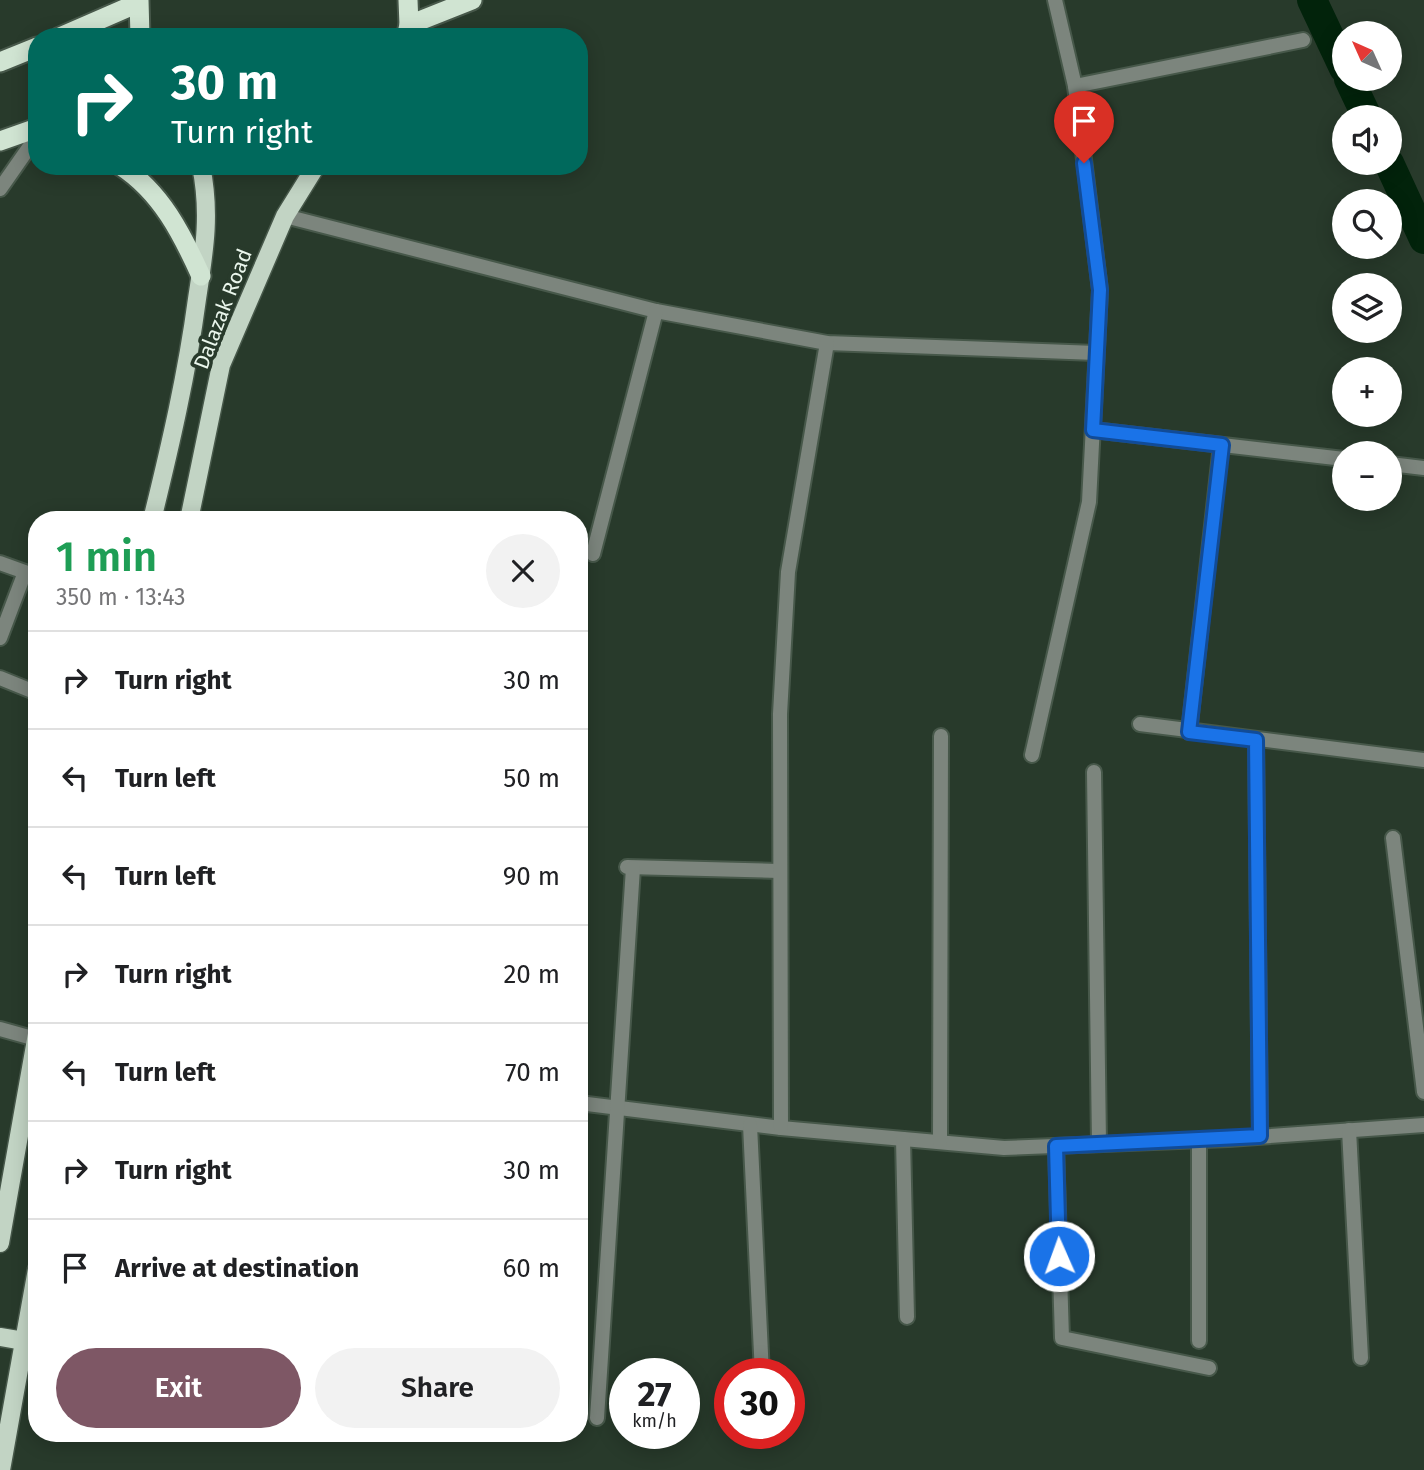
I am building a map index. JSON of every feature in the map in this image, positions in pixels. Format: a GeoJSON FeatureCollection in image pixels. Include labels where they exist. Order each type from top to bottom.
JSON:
{"type":"FeatureCollection","features":[{"type":"Feature","properties":{"kind":"highway"},"geometry":{"type":"LineString","coordinates":[[408,0],[408,28]]}},
{"type":"Feature","properties":{"kind":"highway"},"geometry":{"type":"LineString","coordinates":[[414,28],[472,0]]}},
{"type":"Feature","properties":{"kind":"highway"},"geometry":{"type":"LineString","coordinates":[[80,28],[139,2],[140,28]]}},
{"type":"Feature","properties":{"kind":"highway"},"geometry":{"type":"LineString","coordinates":[[3,60],[28,50]]}},
{"type":"Feature","properties":{"kind":"highway"},"geometry":{"type":"LineString","coordinates":[[0,141],[28,131]]}},
{"type":"Feature","properties":{"kind":"highway"},"geometry":{"type":"LineString","coordinates":[[131,175],[152,194],[179,228],[201,276]]}},
{"type":"Feature","properties":{"kind":"main road","name":"Dalazak Road"},"geometry":{"type":"LineString","coordinates":[[154,511],[190,351],[207,238],[203,175]]}},
{"type":"Feature","properties":{"kind":"main road","name":"Dalazak Road"},"geometry":{"type":"LineString","coordinates":[[191,511],[222,365],[285,216],[310,175]]}},
{"type":"Feature","properties":{"kind":"main road"},"geometry":{"type":"LineString","coordinates":[[0,1243],[28,1081]]}},
{"type":"Feature","properties":{"kind":"main road"},"geometry":{"type":"LineString","coordinates":[[1,1470],[28,1319]]}},
{"type":"Feature","properties":{"kind":"main road"},"geometry":{"type":"LineString","coordinates":[[0,1337],[24,1341]]}},
{"type":"Feature","properties":{"kind":"street"},"geometry":{"type":"LineString","coordinates":[[1032,755],[1089,502],[1100,290],[1075,86],[1055,0]]}},
{"type":"Feature","properties":{"kind":"street"},"geometry":{"type":"LineString","coordinates":[[1075,86],[1303,40]]}},
{"type":"Feature","properties":{"kind":"street"},"geometry":{"type":"LineString","coordinates":[[0,189],[28,149]]}},
{"type":"Feature","properties":{"kind":"street"},"geometry":{"type":"LineString","coordinates":[[285,216],[656,311],[827,343],[1096,353]]}},
{"type":"Feature","properties":{"kind":"street"},"geometry":{"type":"LineString","coordinates":[[593,554],[656,311]]}},
{"type":"Feature","properties":{"kind":"street"},"geometry":{"type":"LineString","coordinates":[[780,1128],[780,714],[788,572],[827,343]]}},
{"type":"Feature","properties":{"kind":"street"},"geometry":{"type":"LineString","coordinates":[[1093,430],[1332,458]]}},
{"type":"Feature","properties":{"kind":"street"},"geometry":{"type":"LineString","coordinates":[[1189,732],[1222,445]]}},
{"type":"Feature","properties":{"kind":"street"},"geometry":{"type":"LineString","coordinates":[[1402,465],[1424,468]]}},
{"type":"Feature","properties":{"kind":"street"},"geometry":{"type":"LineString","coordinates":[[0,564],[24,572],[0,638]]}},
{"type":"Feature","properties":{"kind":"street"},"geometry":{"type":"LineString","coordinates":[[0,678],[28,689]]}},
{"type":"Feature","properties":{"kind":"street"},"geometry":{"type":"LineString","coordinates":[[1140,724],[1424,760]]}},
{"type":"Feature","properties":{"kind":"street"},"geometry":{"type":"LineString","coordinates":[[940,1142],[942,736]]}},
{"type":"Feature","properties":{"kind":"street"},"geometry":{"type":"LineString","coordinates":[[1256,740],[1260,1136]]}},
{"type":"Feature","properties":{"kind":"street"},"geometry":{"type":"LineString","coordinates":[[1094,772],[1099,1144]]}},
{"type":"Feature","properties":{"kind":"street"},"geometry":{"type":"LineString","coordinates":[[1393,838],[1424,1092]]}},
{"type":"Feature","properties":{"kind":"street"},"geometry":{"type":"LineString","coordinates":[[597,1418],[618,1108],[630,867],[779,872]]}},
{"type":"Feature","properties":{"kind":"street"},"geometry":{"type":"LineString","coordinates":[[0,1029],[28,1036]]}},
{"type":"Feature","properties":{"kind":"street"},"geometry":{"type":"LineString","coordinates":[[588,1104],[750,1125],[1004,1148],[1199,1140],[1424,1125]]}},
{"type":"Feature","properties":{"kind":"street"},"geometry":{"type":"LineString","coordinates":[[750,1125],[761,1358]]}},
{"type":"Feature","properties":{"kind":"street"},"geometry":{"type":"LineString","coordinates":[[1349,1130],[1361,1358]]}},
{"type":"Feature","properties":{"kind":"street"},"geometry":{"type":"LineString","coordinates":[[903,1139],[907,1317]]}},
{"type":"Feature","properties":{"kind":"street"},"geometry":{"type":"LineString","coordinates":[[1199,1140],[1199,1341]]}},
{"type":"Feature","properties":{"kind":"street"},"geometry":{"type":"LineString","coordinates":[[1056,1146],[1062,1338],[1209,1368]]}},
{"type":"Feature","properties":{"kind":"waterway"},"geometry":{"type":"LineString","coordinates":[[1312,0],[1332,42]]}},
{"type":"Feature","properties":{"kind":"waterway"},"geometry":{"type":"LineString","coordinates":[[1355,91],[1361,105]]}},
{"type":"Feature","properties":{"kind":"waterway"},"geometry":{"type":"LineString","coordinates":[[1395,175],[1424,239]]}},
{"type":"Feature","properties":{"kind":"route"},"geometry":{"type":"LineString","coordinates":[[1059,1256],[1056,1146],[1260,1136],[1256,740],[1189,732],[1222,445],[1093,430],[1100,290],[1084,163]]}}]}
